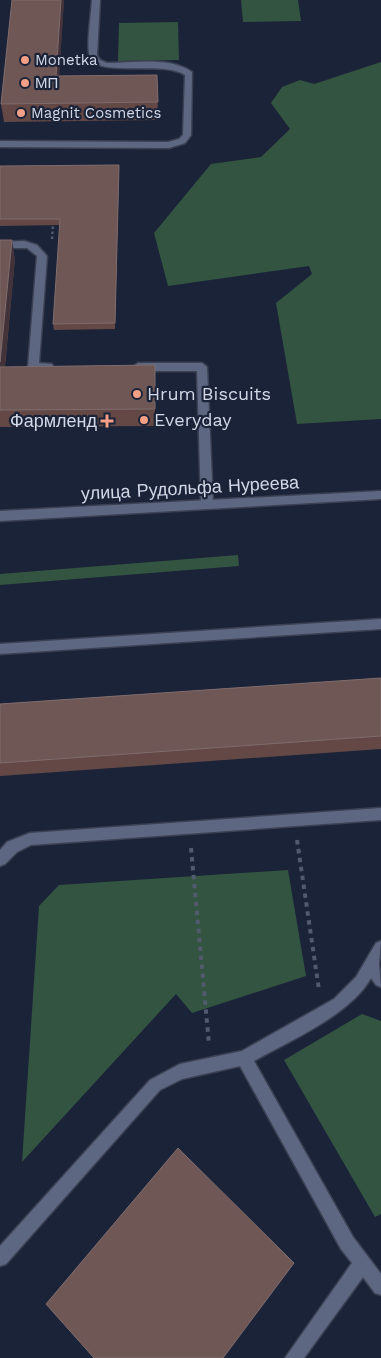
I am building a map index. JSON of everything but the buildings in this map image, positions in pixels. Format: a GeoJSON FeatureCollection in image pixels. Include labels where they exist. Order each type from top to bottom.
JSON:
{"type":"FeatureCollection","features":[{"type":"Feature","properties":{"kind":"street"},"geometry":{"type":"LineString","coordinates":[[0,144],[169,145],[182,141],[187,135],[188,74],[184,69],[173,66],[106,66],[96,62],[93,55],[96,0]]}},
{"type":"Feature","properties":{"kind":"street"},"geometry":{"type":"LineString","coordinates":[[0,245],[30,244],[37,248],[42,256],[32,367],[62,367]]}},
{"type":"Feature","properties":{"kind":"street"},"geometry":{"type":"LineString","coordinates":[[122,367],[202,368],[207,504]]}},
{"type":"Feature","properties":{"kind":"street","name":"улица Рудольфа Нуреева"},"geometry":{"type":"LineString","coordinates":[[0,516],[381,495]]}},
{"type":"Feature","properties":{"kind":"street"},"geometry":{"type":"LineString","coordinates":[[0,649],[381,624]]}},
{"type":"Feature","properties":{"kind":"street"},"geometry":{"type":"LineString","coordinates":[[0,859],[12,847],[30,839],[381,814]]}},
{"type":"Feature","properties":{"kind":"street"},"geometry":{"type":"LineString","coordinates":[[0,1258],[155,1085],[180,1072],[244,1058],[339,1004],[353,991],[381,948]]}},
{"type":"Feature","properties":{"kind":"street"},"geometry":{"type":"LineString","coordinates":[[371,964],[381,980]]}},
{"type":"Feature","properties":{"kind":"street"},"geometry":{"type":"LineString","coordinates":[[244,1058],[347,1243],[381,1287]]}},
{"type":"Feature","properties":{"kind":"street"},"geometry":{"type":"LineString","coordinates":[[294,1358],[362,1264]]}},
{"type":"Feature","properties":{"kind":"path"},"geometry":{"type":"LineString","coordinates":[[52,242],[53,225]]}},
{"type":"Feature","properties":{"kind":"path"},"geometry":{"type":"LineString","coordinates":[[294,820],[322,1014]]}},
{"type":"Feature","properties":{"kind":"path"},"geometry":{"type":"LineString","coordinates":[[189,828],[211,1066]]}},
{"type":"Feature","properties":{"kind":"green space"},"geometry":{"type":"Polygon","coordinates":[[[241,0],[298,0],[301,21],[243,22],[241,0]]]}},
{"type":"Feature","properties":{"kind":"green space"},"geometry":{"type":"Polygon","coordinates":[[[178,22],[179,60],[118,61],[119,23],[178,22]]]}},
{"type":"Feature","properties":{"kind":"green space"},"geometry":{"type":"Polygon","coordinates":[[[381,62],[381,419],[297,424],[276,303],[312,274],[309,266],[168,286],[154,233],[211,164],[261,157],[290,129],[271,103],[282,87],[300,80],[314,84],[381,62]]]}},
{"type":"Feature","properties":{"kind":"green space"},"geometry":{"type":"Polygon","coordinates":[[[238,555],[239,566],[0,585],[0,574],[238,555]]]}},
{"type":"Feature","properties":{"kind":"green space"},"geometry":{"type":"Polygon","coordinates":[[[288,870],[306,976],[192,1013],[176,994],[22,1162],[39,906],[59,885],[288,870]]]}},
{"type":"Feature","properties":{"kind":"green space"},"geometry":{"type":"Polygon","coordinates":[[[362,1014],[381,1021],[381,1214],[375,1217],[284,1060],[362,1014]]]}},
{"type":"Feature","properties":{"kind":"place","name":"Monetka"},"geometry":{"type":"Point","coordinates":[25,60]}},
{"type":"Feature","properties":{"kind":"place","name":"МП"},"geometry":{"type":"Point","coordinates":[25,83]}},
{"type":"Feature","properties":{"kind":"place","name":"Magnit Cosmetics"},"geometry":{"type":"Point","coordinates":[21,113]}},
{"type":"Feature","properties":{"kind":"place","name":"Hrum Biscuits"},"geometry":{"type":"Point","coordinates":[137,394]}},
{"type":"Feature","properties":{"kind":"place","name":"Everyday"},"geometry":{"type":"Point","coordinates":[144,420]}},
{"type":"Feature","properties":{"kind":"place","name":"Фармленд"},"geometry":{"type":"Point","coordinates":[107,421]}}]}
